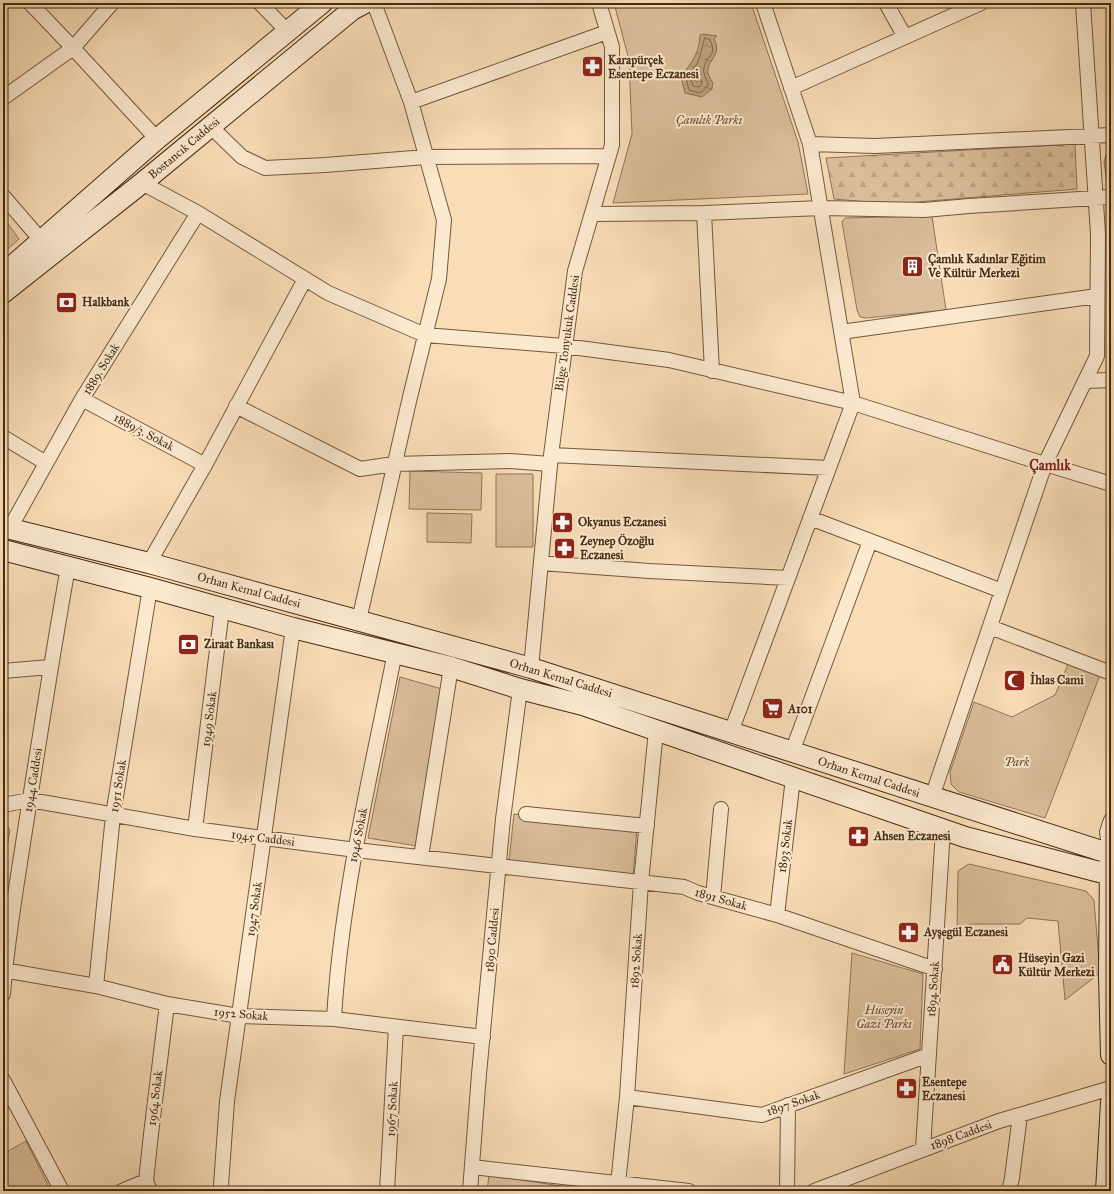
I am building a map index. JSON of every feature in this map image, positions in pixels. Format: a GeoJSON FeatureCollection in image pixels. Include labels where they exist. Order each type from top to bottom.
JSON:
{"type":"FeatureCollection","features":[{"type":"Feature","properties":{"kind":"main road","name":"Bostancık Caddesi"},"geometry":{"type":"LineString","coordinates":[[3,274],[157,139],[322,3]]}},
{"type":"Feature","properties":{"kind":"main road","name":"Bostancık Caddesi"},"geometry":{"type":"LineString","coordinates":[[3,293],[142,183],[352,10],[365,3]]}},
{"type":"Feature","properties":{"kind":"main road"},"geometry":{"type":"LineString","coordinates":[[3,259],[64,210],[126,167]]}},
{"type":"Feature","properties":{"kind":"main road"},"geometry":{"type":"LineString","coordinates":[[3,308],[43,276],[110,208]]}},
{"type":"Feature","properties":{"kind":"main road","name":"Orhan Kemal Caddesi"},"geometry":{"type":"LineString","coordinates":[[7,528],[149,563],[531,668],[1111,854]]}},
{"type":"Feature","properties":{"kind":"main road","name":"Orhan Kemal Caddesi"},"geometry":{"type":"LineString","coordinates":[[3,550],[150,588],[293,628],[451,666],[520,689],[582,705],[965,837],[1110,875]]}},
{"type":"Feature","properties":{"kind":"main road"},"geometry":{"type":"LineString","coordinates":[[520,689],[531,668]]}},
{"type":"Feature","properties":{"kind":"main road"},"geometry":{"type":"LineString","coordinates":[[1111,854],[1109,975],[1111,1055]]}},
{"type":"Feature","properties":{"kind":"main road"},"geometry":{"type":"LineString","coordinates":[[1106,1191],[1111,1102]]}},
{"type":"Feature","properties":{"kind":"street"},"geometry":{"type":"LineString","coordinates":[[30,3],[157,139]]}},
{"type":"Feature","properties":{"kind":"street"},"geometry":{"type":"LineString","coordinates":[[3,98],[73,48],[112,3]]}},
{"type":"Feature","properties":{"kind":"street"},"geometry":{"type":"LineString","coordinates":[[260,3],[287,31]]}},
{"type":"Feature","properties":{"kind":"street"},"geometry":{"type":"LineString","coordinates":[[359,620],[394,464],[439,279],[444,220],[411,102],[374,3]]}},
{"type":"Feature","properties":{"kind":"street","name":"Bilge Tonyukuk Caddesi"},"geometry":{"type":"LineString","coordinates":[[531,668],[550,459],[575,271],[612,145],[612,47],[599,3]]}},
{"type":"Feature","properties":{"kind":"street"},"geometry":{"type":"LineString","coordinates":[[731,732],[853,403],[810,144],[763,3]]}},
{"type":"Feature","properties":{"kind":"street"},"geometry":{"type":"LineString","coordinates":[[886,3],[905,37]]}},
{"type":"Feature","properties":{"kind":"street"},"geometry":{"type":"LineString","coordinates":[[791,88],[981,3]]}},
{"type":"Feature","properties":{"kind":"street"},"geometry":{"type":"LineString","coordinates":[[932,797],[1045,464],[1097,356],[1098,234],[1083,3]]}},
{"type":"Feature","properties":{"kind":"street"},"geometry":{"type":"LineString","coordinates":[[411,102],[607,32]]}},
{"type":"Feature","properties":{"kind":"street"},"geometry":{"type":"LineString","coordinates":[[210,126],[242,158],[265,168],[426,157],[608,156]]}},
{"type":"Feature","properties":{"kind":"street"},"geometry":{"type":"LineString","coordinates":[[810,144],[875,146],[1111,135]]}},
{"type":"Feature","properties":{"kind":"street"},"geometry":{"type":"LineString","coordinates":[[142,183],[198,213],[328,293],[425,335],[564,346],[669,360],[853,403],[1111,484]]}},
{"type":"Feature","properties":{"kind":"street"},"geometry":{"type":"LineString","coordinates":[[3,196],[35,233]]}},
{"type":"Feature","properties":{"kind":"street"},"geometry":{"type":"LineString","coordinates":[[592,214],[704,213],[821,208],[924,210],[1111,197]]}},
{"type":"Feature","properties":{"kind":"street","name":"1889. Sokak"},"geometry":{"type":"LineString","coordinates":[[7,528],[82,399],[198,213]]}},
{"type":"Feature","properties":{"kind":"street"},"geometry":{"type":"LineString","coordinates":[[704,213],[712,371]]}},
{"type":"Feature","properties":{"kind":"street"},"geometry":{"type":"LineString","coordinates":[[149,563],[205,465],[306,279]]}},
{"type":"Feature","properties":{"kind":"street"},"geometry":{"type":"LineString","coordinates":[[841,332],[1097,296]]}},
{"type":"Feature","properties":{"kind":"street"},"geometry":{"type":"LineString","coordinates":[[1085,382],[1111,380]]}},
{"type":"Feature","properties":{"kind":"street","name":"1889/3. Sokak"},"geometry":{"type":"LineString","coordinates":[[82,399],[205,465]]}},
{"type":"Feature","properties":{"kind":"street"},"geometry":{"type":"LineString","coordinates":[[236,406],[360,469],[394,464],[550,459],[829,468]]}},
{"type":"Feature","properties":{"kind":"street"},"geometry":{"type":"LineString","coordinates":[[3,437],[46,463]]}},
{"type":"Feature","properties":{"kind":"street"},"geometry":{"type":"LineString","coordinates":[[810,518],[1002,590]]}},
{"type":"Feature","properties":{"kind":"street"},"geometry":{"type":"LineString","coordinates":[[792,752],[870,541]]}},
{"type":"Feature","properties":{"kind":"street"},"geometry":{"type":"LineString","coordinates":[[541,563],[648,571],[788,578]]}},
{"type":"Feature","properties":{"kind":"street","name":"1944 Caddesi"},"geometry":{"type":"LineString","coordinates":[[3,994],[4,970],[50,667],[68,567]]}},
{"type":"Feature","properties":{"kind":"street","name":"1951 Sokak"},"geometry":{"type":"LineString","coordinates":[[96,986],[113,815],[150,588]]}},
{"type":"Feature","properties":{"kind":"street","name":"1949 Sokak"},"geometry":{"type":"LineString","coordinates":[[195,830],[222,609]]}},
{"type":"Feature","properties":{"kind":"street"},"geometry":{"type":"LineString","coordinates":[[990,627],[1111,672]]}},
{"type":"Feature","properties":{"kind":"street","name":"1947 Sokak"},"geometry":{"type":"LineString","coordinates":[[223,1191],[221,1185],[227,1101],[265,838],[293,628]]}},
{"type":"Feature","properties":{"kind":"street","name":"1946 Sokak"},"geometry":{"type":"LineString","coordinates":[[334,1019],[336,978],[350,874],[395,652]]}},
{"type":"Feature","properties":{"kind":"street"},"geometry":{"type":"LineString","coordinates":[[421,857],[451,666]]}},
{"type":"Feature","properties":{"kind":"street"},"geometry":{"type":"LineString","coordinates":[[3,671],[50,667]]}},
{"type":"Feature","properties":{"kind":"street","name":"1890 Caddesi"},"geometry":{"type":"LineString","coordinates":[[470,1191],[503,819],[520,689]]}},
{"type":"Feature","properties":{"kind":"street","name":"1892 Sokak"},"geometry":{"type":"LineString","coordinates":[[616,1187],[627,1097],[641,882],[656,731]]}},
{"type":"Feature","properties":{"kind":"street","name":"1893 Sokak"},"geometry":{"type":"LineString","coordinates":[[777,915],[793,778]]}},
{"type":"Feature","properties":{"kind":"street"},"geometry":{"type":"LineString","coordinates":[[3,805],[30,800]]}},
{"type":"Feature","properties":{"kind":"street","name":"1945 Caddesi"},"geometry":{"type":"LineString","coordinates":[[30,800],[195,830],[499,866]]}},
{"type":"Feature","properties":{"kind":"street"},"geometry":{"type":"LineString","coordinates":[[713,897],[721,809]]}},
{"type":"Feature","properties":{"kind":"street"},"geometry":{"type":"LineString","coordinates":[[526,814],[647,826]]}},
{"type":"Feature","properties":{"kind":"street"},"geometry":{"type":"LineString","coordinates":[[1111,820],[1107,832],[1111,854]]}},
{"type":"Feature","properties":{"kind":"street","name":"1894 Sokak"},"geometry":{"type":"LineString","coordinates":[[923,1148],[943,830]]}},
{"type":"Feature","properties":{"kind":"street","name":"1891 Sokak"},"geometry":{"type":"LineString","coordinates":[[499,866],[684,887],[713,897],[777,915],[935,969]]}},
{"type":"Feature","properties":{"kind":"street","name":"1952 Sokak"},"geometry":{"type":"LineString","coordinates":[[4,970],[96,986],[167,1004],[239,1016],[334,1019],[483,1037]]}},
{"type":"Feature","properties":{"kind":"street","name":"1964 Sokak"},"geometry":{"type":"LineString","coordinates":[[148,1186],[152,1127],[167,1004]]}},
{"type":"Feature","properties":{"kind":"street","name":"1967 Sokak"},"geometry":{"type":"LineString","coordinates":[[387,1191],[396,1026]]}},
{"type":"Feature","properties":{"kind":"street","name":"1897 Sokak"},"geometry":{"type":"LineString","coordinates":[[627,1097],[762,1115],[929,1055]]}},
{"type":"Feature","properties":{"kind":"street"},"geometry":{"type":"LineString","coordinates":[[3,1080],[62,1191]]}},
{"type":"Feature","properties":{"kind":"street","name":"1898 Caddesi"},"geometry":{"type":"LineString","coordinates":[[814,1191],[923,1148],[999,1121],[1111,1088]]}},
{"type":"Feature","properties":{"kind":"street"},"geometry":{"type":"LineString","coordinates":[[788,1105],[788,1191]]}},
{"type":"Feature","properties":{"kind":"street"},"geometry":{"type":"LineString","coordinates":[[1009,1191],[1020,1115]]}},
{"type":"Feature","properties":{"kind":"street"},"geometry":{"type":"LineString","coordinates":[[472,1167],[616,1187],[689,1191]]}},
{"type":"Feature","properties":{"kind":"street"},"geometry":{"type":"LineString","coordinates":[[122,1191],[148,1186]]}},
{"type":"Feature","properties":{"kind":"green space","name":"Çamlık Parkı"},"geometry":{"type":"Polygon","coordinates":[[[614,3],[751,3],[798,142],[808,194],[613,203],[632,134],[629,60],[614,3]]]}},
{"type":"Feature","properties":{"kind":"green space"},"geometry":{"type":"Polygon","coordinates":[[[1075,144],[1077,189],[892,204],[834,199],[826,158],[1075,144]]]}},
{"type":"Feature","properties":{"kind":"green space"},"geometry":{"type":"Polygon","coordinates":[[[1108,147],[1111,147],[1111,187],[1107,185],[1104,162],[1108,147]]]}},
{"type":"Feature","properties":{"kind":"green space"},"geometry":{"type":"Polygon","coordinates":[[[932,216],[946,310],[866,318],[860,317],[857,310],[842,222],[845,218],[932,216]]]}},
{"type":"Feature","properties":{"kind":"green space"},"geometry":{"type":"Polygon","coordinates":[[[3,217],[19,239],[3,253],[3,217]]]}},
{"type":"Feature","properties":{"kind":"green space"},"geometry":{"type":"Polygon","coordinates":[[[410,471],[482,473],[481,510],[409,509],[410,471]]]}},
{"type":"Feature","properties":{"kind":"green space"},"geometry":{"type":"Polygon","coordinates":[[[496,474],[533,474],[533,547],[496,547],[496,474]]]}},
{"type":"Feature","properties":{"kind":"green space"},"geometry":{"type":"Polygon","coordinates":[[[427,513],[472,514],[471,543],[427,542],[427,513]]]}},
{"type":"Feature","properties":{"kind":"green space","name":"Park"},"geometry":{"type":"Polygon","coordinates":[[[1069,662],[1100,675],[1045,818],[959,792],[951,784],[950,772],[974,702],[1012,717],[1055,695],[1069,662]]]}},
{"type":"Feature","properties":{"kind":"green space"},"geometry":{"type":"Polygon","coordinates":[[[400,677],[442,689],[417,846],[368,838],[400,677]]]}},
{"type":"Feature","properties":{"kind":"green space"},"geometry":{"type":"Polygon","coordinates":[[[514,814],[637,828],[633,877],[509,861],[514,814]]]}},
{"type":"Feature","properties":{"kind":"green space"},"geometry":{"type":"Polygon","coordinates":[[[3,819],[10,830],[3,870],[3,819]]]}},
{"type":"Feature","properties":{"kind":"green space"},"geometry":{"type":"Polygon","coordinates":[[[969,864],[1086,891],[1094,900],[1100,973],[1065,1000],[1058,921],[1027,918],[1020,924],[972,924],[957,930],[958,871],[969,864]]]}},
{"type":"Feature","properties":{"kind":"green space","name":"Hüseyin Gazi Parkı"},"geometry":{"type":"Polygon","coordinates":[[[852,953],[923,974],[920,1049],[844,1074],[852,953]]]}},
{"type":"Feature","properties":{"kind":"green space"},"geometry":{"type":"Polygon","coordinates":[[[26,1141],[51,1191],[3,1191],[3,1154],[26,1141]]]}},
{"type":"Feature","properties":{"kind":"green space"},"geometry":{"type":"Polygon","coordinates":[[[489,1175],[593,1191],[487,1191],[489,1175]]]}},
{"type":"Feature","properties":{"kind":"water"},"geometry":{"type":"Polygon","coordinates":[[[700,35],[717,36],[714,39],[716,52],[708,70],[709,76],[713,83],[712,89],[702,97],[685,93],[681,77],[694,58],[698,48],[700,35]]]}},
{"type":"Feature","properties":{"kind":"place","name":"Karapürçek Esentepe Eczanesi"},"geometry":{"type":"Point","coordinates":[593,67]}},
{"type":"Feature","properties":{"kind":"place","name":"Çamlık Kadınlar Eğitim Ve Kültür Merkezi"},"geometry":{"type":"Point","coordinates":[913,266]}},
{"type":"Feature","properties":{"kind":"place","name":"Halkbank"},"geometry":{"type":"Point","coordinates":[66,302]}},
{"type":"Feature","properties":{"kind":"place","name":"Okyanus Eczanesi"},"geometry":{"type":"Point","coordinates":[563,522]}},
{"type":"Feature","properties":{"kind":"place","name":"Zeynep Özoğlu Eczanesi"},"geometry":{"type":"Point","coordinates":[565,548]}},
{"type":"Feature","properties":{"kind":"place","name":"Ziraat Bankası"},"geometry":{"type":"Point","coordinates":[189,644]}},
{"type":"Feature","properties":{"kind":"place","name":"İhlas Cami"},"geometry":{"type":"Point","coordinates":[1014,680]}},
{"type":"Feature","properties":{"kind":"place","name":"A101"},"geometry":{"type":"Point","coordinates":[772,709]}},
{"type":"Feature","properties":{"kind":"place","name":"Ahsen Eczanesi"},"geometry":{"type":"Point","coordinates":[859,836]}},
{"type":"Feature","properties":{"kind":"place","name":"Ayşegül Eczanesi"},"geometry":{"type":"Point","coordinates":[908,932]}},
{"type":"Feature","properties":{"kind":"place","name":"Hüseyin Gazi Kültür Merkezi"},"geometry":{"type":"Point","coordinates":[1002,965]}},
{"type":"Feature","properties":{"kind":"place","name":"Esentepe Eczanesi"},"geometry":{"type":"Point","coordinates":[906,1089]}},
{"type":"Feature","properties":{"kind":"district","name":"Çamlık"},"geometry":{"type":"Point","coordinates":[1050,465]}}]}
